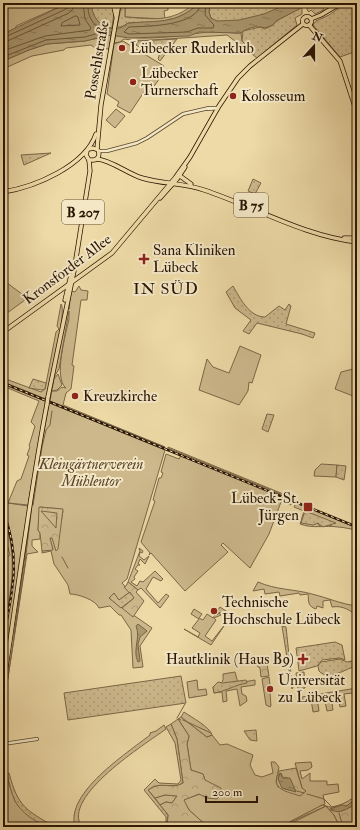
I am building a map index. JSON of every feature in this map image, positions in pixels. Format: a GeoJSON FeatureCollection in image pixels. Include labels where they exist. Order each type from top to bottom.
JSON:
{"type":"FeatureCollection","features":[{"type":"Feature","properties":{"kind":"main road"},"geometry":{"type":"LineString","coordinates":[[114,3],[117,13]]}},
{"type":"Feature","properties":{"kind":"main road"},"geometry":{"type":"LineString","coordinates":[[114,3],[116,19]]}},
{"type":"Feature","properties":{"kind":"main road","name":"Possehlstraße"},"geometry":{"type":"LineString","coordinates":[[88,150],[96,134],[99,121],[119,3]]}},
{"type":"Feature","properties":{"kind":"main road"},"geometry":{"type":"LineString","coordinates":[[311,19],[341,3]]}},
{"type":"Feature","properties":{"kind":"main road"},"geometry":{"type":"LineString","coordinates":[[311,19],[307,16],[304,17],[302,19],[303,24],[308,25],[340,61],[357,113]]}},
{"type":"Feature","properties":{"kind":"main road"},"geometry":{"type":"LineString","coordinates":[[308,25],[311,23],[311,19]]}},
{"type":"Feature","properties":{"kind":"main road","name":"Kronsforder Allee"},"geometry":{"type":"LineString","coordinates":[[3,332],[112,253],[156,201],[180,176],[218,108],[246,70],[303,24]]}},
{"type":"Feature","properties":{"kind":"main road","name":"Possehlstraße"},"geometry":{"type":"LineString","coordinates":[[98,155],[99,121]]}},
{"type":"Feature","properties":{"kind":"main road"},"geometry":{"type":"LineString","coordinates":[[3,192],[54,175],[78,159],[88,150],[93,148],[98,155],[78,159]]}},
{"type":"Feature","properties":{"kind":"main road"},"geometry":{"type":"LineString","coordinates":[[88,150],[88,158]]}},
{"type":"Feature","properties":{"kind":"main road","name":"B 75"},"geometry":{"type":"LineString","coordinates":[[98,155],[128,173],[156,182],[191,184],[212,190],[307,227],[356,241]]}},
{"type":"Feature","properties":{"kind":"main road","name":"B 207"},"geometry":{"type":"LineString","coordinates":[[66,306],[66,295],[74,268],[90,171],[98,155]]}},
{"type":"Feature","properties":{"kind":"main road","name":"Kronsforder Allee"},"geometry":{"type":"LineString","coordinates":[[156,201],[164,190],[173,183],[190,157]]}},
{"type":"Feature","properties":{"kind":"main road","name":"B 207"},"geometry":{"type":"LineString","coordinates":[[88,158],[90,171]]}},
{"type":"Feature","properties":{"kind":"main road"},"geometry":{"type":"LineString","coordinates":[[180,176],[191,184]]}},
{"type":"Feature","properties":{"kind":"main road","name":"B 75"},"geometry":{"type":"LineString","coordinates":[[147,179],[204,190],[310,231],[356,241]]}},
{"type":"Feature","properties":{"kind":"main road"},"geometry":{"type":"LineString","coordinates":[[156,182],[164,190]]}},
{"type":"Feature","properties":{"kind":"main road"},"geometry":{"type":"LineString","coordinates":[[74,268],[75,274],[80,277]]}},
{"type":"Feature","properties":{"kind":"main road","name":"B 207"},"geometry":{"type":"LineString","coordinates":[[3,687],[19,587],[28,512],[69,285]]}},
{"type":"Feature","properties":{"kind":"main road"},"geometry":{"type":"LineString","coordinates":[[60,292],[66,295]]}},
{"type":"Feature","properties":{"kind":"street"},"geometry":{"type":"LineString","coordinates":[[98,155],[147,138],[183,114],[207,108],[218,108]]}},
{"type":"Feature","properties":{"kind":"street"},"geometry":{"type":"LineString","coordinates":[[3,744],[37,739]]}},
{"type":"Feature","properties":{"kind":"green space"},"geometry":{"type":"Polygon","coordinates":[[[3,3],[68,3],[16,26],[16,28],[3,34],[3,3]]]}},
{"type":"Feature","properties":{"kind":"green space"},"geometry":{"type":"Polygon","coordinates":[[[92,3],[111,3],[114,12],[112,28],[99,23],[96,20],[92,13],[92,3]]]}},
{"type":"Feature","properties":{"kind":"green space"},"geometry":{"type":"Polygon","coordinates":[[[122,3],[125,3],[125,17],[153,19],[170,17],[187,9],[195,3],[199,3],[183,15],[174,18],[157,22],[128,23],[122,27],[117,27],[122,3]]]}},
{"type":"Feature","properties":{"kind":"green space"},"geometry":{"type":"Polygon","coordinates":[[[125,3],[177,4],[168,6],[168,10],[164,11],[165,19],[125,17],[125,3]]]}},
{"type":"Feature","properties":{"kind":"green space"},"geometry":{"type":"Polygon","coordinates":[[[210,3],[289,3],[250,19],[228,22],[218,21],[211,18],[209,12],[210,3]]]}},
{"type":"Feature","properties":{"kind":"green space"},"geometry":{"type":"Polygon","coordinates":[[[308,3],[322,3],[324,10],[315,14],[311,10],[309,12],[307,10],[308,3]]]}},
{"type":"Feature","properties":{"kind":"green space"},"geometry":{"type":"Polygon","coordinates":[[[346,3],[350,3],[357,17],[357,36],[352,38],[357,51],[340,57],[313,25],[316,21],[329,15],[346,3]]]}},
{"type":"Feature","properties":{"kind":"green space"},"geometry":{"type":"Polygon","coordinates":[[[302,7],[302,14],[295,18],[297,25],[257,58],[243,47],[245,44],[242,41],[243,31],[260,27],[265,29],[273,25],[276,21],[302,7]]]}},
{"type":"Feature","properties":{"kind":"green space"},"geometry":{"type":"Polygon","coordinates":[[[221,31],[241,33],[242,41],[245,44],[243,47],[227,35],[138,41],[124,39],[120,42],[114,43],[116,35],[155,38],[221,31]]]}},
{"type":"Feature","properties":{"kind":"green space"},"geometry":{"type":"Polygon","coordinates":[[[111,35],[109,49],[95,48],[91,45],[66,48],[64,50],[32,56],[3,69],[3,61],[47,44],[85,41],[111,35]]]}},
{"type":"Feature","properties":{"kind":"green space"},"geometry":{"type":"Polygon","coordinates":[[[177,39],[160,61],[158,59],[161,50],[149,45],[147,47],[143,45],[141,48],[136,45],[138,41],[177,39]]]}},
{"type":"Feature","properties":{"kind":"green space","name":"Lübecker Turnerschaft"},"geometry":{"type":"Polygon","coordinates":[[[123,41],[164,66],[159,73],[162,75],[150,92],[146,89],[130,113],[117,106],[119,102],[107,94],[114,44],[123,41]]]}},
{"type":"Feature","properties":{"kind":"green space"},"geometry":{"type":"Polygon","coordinates":[[[116,109],[125,116],[115,128],[106,120],[116,109]]]}},
{"type":"Feature","properties":{"kind":"green space"},"geometry":{"type":"Polygon","coordinates":[[[51,153],[24,165],[21,155],[51,153]]]}},
{"type":"Feature","properties":{"kind":"green space"},"geometry":{"type":"Polygon","coordinates":[[[253,179],[261,183],[255,194],[248,191],[253,179]]]}},
{"type":"Feature","properties":{"kind":"green space"},"geometry":{"type":"Polygon","coordinates":[[[3,280],[22,294],[20,296],[25,300],[3,316],[3,280]]]}},
{"type":"Feature","properties":{"kind":"green space"},"geometry":{"type":"Polygon","coordinates":[[[79,286],[81,290],[88,291],[87,300],[81,300],[72,365],[74,366],[71,389],[66,393],[63,405],[165,447],[50,401],[54,379],[58,374],[62,385],[57,390],[52,391],[57,391],[62,387],[66,388],[62,383],[60,365],[63,348],[59,369],[53,379],[69,301],[69,309],[71,291],[75,292],[79,286]],[[69,311],[64,339],[69,319],[69,311]]]}},
{"type":"Feature","properties":{"kind":"green space"},"geometry":{"type":"Polygon","coordinates":[[[233,286],[246,306],[254,314],[259,316],[265,317],[279,306],[285,310],[289,304],[291,306],[286,324],[315,333],[313,338],[257,323],[249,334],[243,331],[251,320],[235,308],[226,292],[233,286]]]}},
{"type":"Feature","properties":{"kind":"green space"},"geometry":{"type":"Polygon","coordinates":[[[61,304],[62,319],[60,333],[46,399],[3,382],[3,378],[41,392],[45,389],[56,332],[59,329],[57,326],[61,304]]]}},
{"type":"Feature","properties":{"kind":"green space"},"geometry":{"type":"Polygon","coordinates":[[[240,346],[261,355],[252,383],[249,382],[248,391],[239,405],[199,390],[207,359],[213,367],[229,373],[240,346]]]}},
{"type":"Feature","properties":{"kind":"green space"},"geometry":{"type":"Polygon","coordinates":[[[357,368],[357,386],[353,396],[335,389],[341,372],[357,368]]]}},
{"type":"Feature","properties":{"kind":"green space"},"geometry":{"type":"Polygon","coordinates":[[[33,379],[46,383],[45,389],[29,388],[33,379]]]}},
{"type":"Feature","properties":{"kind":"green space","name":"Kleingärtnerverein Mühlentor"},"geometry":{"type":"Polygon","coordinates":[[[3,384],[165,450],[127,579],[122,583],[130,592],[119,600],[109,598],[152,628],[140,646],[143,667],[133,668],[131,630],[121,615],[119,615],[110,606],[99,608],[94,602],[86,598],[70,594],[68,585],[54,564],[51,551],[42,553],[42,551],[53,549],[49,538],[53,537],[56,550],[63,511],[61,509],[40,507],[38,530],[40,533],[40,539],[32,540],[32,546],[38,552],[27,554],[7,684],[24,571],[36,472],[49,405],[46,403],[28,505],[8,503],[17,481],[21,479],[29,456],[27,455],[35,426],[31,422],[39,401],[3,386],[3,384]]]}},
{"type":"Feature","properties":{"kind":"green space"},"geometry":{"type":"Polygon","coordinates":[[[267,414],[274,415],[268,432],[262,429],[267,414]]]}},
{"type":"Feature","properties":{"kind":"green space"},"geometry":{"type":"Polygon","coordinates":[[[168,448],[293,498],[293,499],[168,448]]]}},
{"type":"Feature","properties":{"kind":"green space","name":"Kleingärtnerverein Mühlentor"},"geometry":{"type":"Polygon","coordinates":[[[166,454],[179,459],[181,455],[292,501],[291,505],[281,502],[269,534],[250,568],[223,543],[221,545],[228,552],[185,591],[151,553],[149,555],[150,553],[141,542],[155,501],[153,500],[159,478],[161,478],[163,473],[161,472],[166,454]]]}},
{"type":"Feature","properties":{"kind":"green space"},"geometry":{"type":"Polygon","coordinates":[[[321,464],[337,465],[336,477],[314,476],[315,470],[321,464]]]}},
{"type":"Feature","properties":{"kind":"green space"},"geometry":{"type":"Polygon","coordinates":[[[337,465],[346,466],[344,480],[336,477],[337,465]]]}},
{"type":"Feature","properties":{"kind":"green space"},"geometry":{"type":"Polygon","coordinates":[[[3,503],[28,506],[22,563],[3,675],[3,644],[14,576],[13,545],[3,509],[3,503]]]}},
{"type":"Feature","properties":{"kind":"green space"},"geometry":{"type":"Polygon","coordinates":[[[296,503],[357,529],[310,526],[300,524],[304,511],[294,507],[296,503]],[[305,511],[320,526],[332,525],[305,511]]]}},
{"type":"Feature","properties":{"kind":"green space"},"geometry":{"type":"Polygon","coordinates":[[[39,507],[63,509],[58,549],[56,551],[52,538],[50,538],[53,550],[42,551],[40,533],[38,530],[39,507]]]}},
{"type":"Feature","properties":{"kind":"green space"},"geometry":{"type":"Polygon","coordinates":[[[41,511],[57,513],[56,528],[41,511]]]}},
{"type":"Feature","properties":{"kind":"green space"},"geometry":{"type":"Polygon","coordinates":[[[305,511],[336,523],[323,527],[318,523],[313,525],[301,523],[305,511]]]}},
{"type":"Feature","properties":{"kind":"green space"},"geometry":{"type":"Polygon","coordinates":[[[3,515],[11,545],[12,574],[9,604],[3,635],[3,613],[5,615],[6,603],[3,603],[3,559],[10,555],[3,529],[3,515]]]}},
{"type":"Feature","properties":{"kind":"green space"},"geometry":{"type":"Polygon","coordinates":[[[139,548],[143,551],[142,553],[140,552],[139,556],[144,560],[149,556],[145,564],[140,559],[138,564],[140,565],[138,565],[135,569],[138,571],[134,577],[135,579],[131,582],[137,586],[140,581],[143,582],[155,571],[163,579],[161,581],[153,577],[146,589],[158,603],[166,594],[169,596],[160,608],[141,588],[138,590],[128,582],[140,551],[139,548]]]}},
{"type":"Feature","properties":{"kind":"green space"},"geometry":{"type":"Polygon","coordinates":[[[128,582],[138,590],[136,592],[144,601],[133,617],[122,608],[134,598],[124,587],[128,582]]]}},
{"type":"Feature","properties":{"kind":"green space"},"geometry":{"type":"Polygon","coordinates":[[[258,582],[272,587],[305,592],[357,606],[357,616],[349,610],[332,607],[330,600],[323,601],[323,608],[317,606],[316,609],[313,608],[309,603],[308,594],[300,595],[299,593],[280,596],[279,592],[265,594],[264,589],[253,591],[258,582]]]}},
{"type":"Feature","properties":{"kind":"green space"},"geometry":{"type":"Polygon","coordinates":[[[130,592],[134,598],[121,608],[109,598],[114,593],[119,600],[130,592]]]}},
{"type":"Feature","properties":{"kind":"green space"},"geometry":{"type":"Polygon","coordinates":[[[220,607],[232,615],[229,619],[219,612],[217,615],[219,613],[221,615],[214,618],[216,620],[205,636],[212,641],[226,623],[211,645],[184,629],[198,637],[200,633],[192,628],[199,619],[191,614],[194,609],[202,614],[199,618],[203,620],[207,614],[213,618],[220,607]]]}},
{"type":"Feature","properties":{"kind":"green space"},"geometry":{"type":"Polygon","coordinates":[[[282,626],[286,627],[291,674],[294,683],[296,682],[292,689],[282,626]]]}},
{"type":"Feature","properties":{"kind":"green space"},"geometry":{"type":"Polygon","coordinates":[[[335,642],[342,645],[345,660],[340,658],[322,660],[317,666],[299,671],[296,648],[335,642]]]}},
{"type":"Feature","properties":{"kind":"green space"},"geometry":{"type":"Polygon","coordinates":[[[266,658],[269,676],[261,677],[260,668],[257,666],[256,661],[266,658]]]}},
{"type":"Feature","properties":{"kind":"green space"},"geometry":{"type":"Polygon","coordinates":[[[340,659],[347,662],[356,660],[357,666],[333,675],[323,674],[319,671],[318,666],[321,662],[340,659]]]}},
{"type":"Feature","properties":{"kind":"green space"},"geometry":{"type":"Polygon","coordinates":[[[235,672],[238,683],[255,680],[255,685],[241,687],[242,694],[246,696],[247,701],[240,706],[237,689],[226,691],[227,701],[223,702],[222,692],[214,693],[213,687],[220,684],[223,674],[235,672]]]}},
{"type":"Feature","properties":{"kind":"green space"},"geometry":{"type":"Polygon","coordinates":[[[304,672],[305,688],[298,689],[296,673],[304,672]]]}},
{"type":"Feature","properties":{"kind":"green space"},"geometry":{"type":"Polygon","coordinates":[[[181,676],[186,703],[68,720],[64,693],[181,676]]]}},
{"type":"Feature","properties":{"kind":"green space"},"geometry":{"type":"Polygon","coordinates":[[[269,677],[271,693],[270,707],[266,705],[262,679],[269,677]]]}},
{"type":"Feature","properties":{"kind":"green space"},"geometry":{"type":"Polygon","coordinates":[[[197,680],[198,690],[206,689],[207,695],[189,698],[187,682],[197,680]]]}},
{"type":"Feature","properties":{"kind":"green space"},"geometry":{"type":"Polygon","coordinates":[[[246,680],[247,683],[214,693],[213,687],[218,682],[223,683],[246,680]]]}},
{"type":"Feature","properties":{"kind":"green space"},"geometry":{"type":"Polygon","coordinates":[[[357,688],[357,696],[354,696],[353,693],[344,694],[346,706],[340,707],[338,695],[331,696],[333,710],[327,711],[324,697],[317,698],[319,711],[313,712],[311,699],[303,700],[302,697],[357,688]]]}},
{"type":"Feature","properties":{"kind":"green space"},"geometry":{"type":"Polygon","coordinates":[[[184,712],[208,729],[212,735],[207,737],[181,717],[184,712]]]}},
{"type":"Feature","properties":{"kind":"green space"},"geometry":{"type":"Polygon","coordinates":[[[181,717],[207,737],[212,735],[220,745],[227,744],[253,755],[250,765],[255,775],[262,777],[273,773],[271,762],[275,762],[279,767],[276,782],[278,787],[300,795],[305,791],[302,788],[295,763],[311,762],[312,767],[308,770],[300,771],[302,779],[310,773],[310,781],[327,781],[327,785],[338,784],[339,792],[323,795],[325,804],[280,827],[208,827],[189,810],[183,800],[200,794],[207,798],[212,785],[205,780],[203,774],[191,770],[187,744],[189,736],[178,719],[181,717]]]}},
{"type":"Feature","properties":{"kind":"green space"},"geometry":{"type":"Polygon","coordinates":[[[178,719],[189,736],[187,744],[191,770],[203,774],[205,780],[221,788],[221,794],[217,799],[207,798],[199,794],[184,800],[189,810],[208,827],[180,827],[177,823],[172,824],[172,827],[167,827],[168,815],[160,805],[166,802],[172,803],[177,796],[165,795],[155,798],[148,790],[162,785],[174,786],[183,783],[177,739],[171,724],[178,719]]]}},
{"type":"Feature","properties":{"kind":"green space"},"geometry":{"type":"Polygon","coordinates":[[[171,724],[177,739],[183,783],[174,786],[161,785],[152,787],[148,790],[168,815],[166,827],[166,817],[144,790],[155,779],[159,783],[178,784],[181,780],[175,743],[166,727],[171,724]]]}},
{"type":"Feature","properties":{"kind":"green space"},"geometry":{"type":"Polygon","coordinates":[[[164,725],[166,729],[125,758],[94,786],[83,801],[79,815],[82,827],[75,827],[74,814],[79,801],[88,788],[113,763],[150,735],[150,733],[156,731],[164,725]]]}},
{"type":"Feature","properties":{"kind":"green space"},"geometry":{"type":"Polygon","coordinates":[[[256,730],[257,741],[250,740],[244,731],[256,730]]]}},
{"type":"Feature","properties":{"kind":"green space"},"geometry":{"type":"Polygon","coordinates":[[[296,768],[302,788],[306,791],[300,796],[281,789],[277,782],[279,771],[296,768]],[[281,773],[279,774],[278,779],[285,789],[296,791],[288,778],[283,778],[281,773]]]}},
{"type":"Feature","properties":{"kind":"green space"},"geometry":{"type":"Polygon","coordinates":[[[4,769],[15,801],[27,814],[47,827],[3,827],[4,769]]]}},
{"type":"Feature","properties":{"kind":"green space"},"geometry":{"type":"Polygon","coordinates":[[[9,773],[16,793],[24,806],[55,827],[44,825],[32,819],[22,811],[15,801],[11,791],[7,774],[9,773]]]}},
{"type":"Feature","properties":{"kind":"green space"},"geometry":{"type":"Polygon","coordinates":[[[356,794],[357,797],[347,806],[332,807],[331,810],[341,811],[357,804],[352,814],[357,827],[340,827],[334,815],[326,806],[280,827],[322,805],[331,807],[345,803],[352,799],[356,794]]]}},
{"type":"Feature","properties":{"kind":"green space"},"geometry":{"type":"Polygon","coordinates":[[[165,795],[177,796],[172,803],[166,802],[160,805],[155,798],[165,795]]]}},
{"type":"Feature","properties":{"kind":"green space"},"geometry":{"type":"Polygon","coordinates":[[[326,806],[334,815],[340,827],[284,827],[326,806]]]}},
{"type":"Feature","properties":{"kind":"water"},"geometry":{"type":"Polygon","coordinates":[[[68,3],[92,3],[92,9],[96,19],[105,26],[116,29],[129,23],[158,21],[174,18],[191,10],[199,3],[210,3],[209,12],[211,18],[217,21],[239,20],[264,14],[289,3],[306,3],[301,8],[276,21],[273,25],[265,28],[252,28],[241,33],[199,32],[189,36],[129,38],[111,35],[85,41],[47,44],[3,61],[3,34],[68,3]]]}},
{"type":"Feature","properties":{"kind":"water"},"geometry":{"type":"Polygon","coordinates":[[[138,624],[147,631],[140,637],[138,644],[140,661],[138,662],[136,658],[138,635],[136,626],[138,624]]]}},
{"type":"Feature","properties":{"kind":"water"},"geometry":{"type":"Polygon","coordinates":[[[280,773],[283,778],[290,778],[296,792],[282,788],[278,779],[280,773]]]}},
{"type":"Feature","properties":{"kind":"water"},"geometry":{"type":"Polygon","coordinates":[[[357,797],[357,804],[344,810],[337,812],[330,809],[342,805],[347,806],[357,797]]]}},
{"type":"Feature","properties":{"kind":"waterway"},"geometry":{"type":"LineString","coordinates":[[33,505],[42,447],[46,430],[50,425],[52,411]]}},
{"type":"Feature","properties":{"kind":"waterway"},"geometry":{"type":"LineString","coordinates":[[14,636],[30,520]]}},
{"type":"Feature","properties":{"kind":"waterway"},"geometry":{"type":"LineString","coordinates":[[62,557],[68,568]]}},
{"type":"Feature","properties":{"kind":"waterway"},"geometry":{"type":"LineString","coordinates":[[177,718],[185,704]]}},
{"type":"Feature","properties":{"kind":"waterway"},"geometry":{"type":"LineString","coordinates":[[183,720],[211,733]]}},
{"type":"Feature","properties":{"kind":"waterway"},"geometry":{"type":"LineString","coordinates":[[297,791],[304,793]]}},
{"type":"Feature","properties":{"kind":"waterway"},"geometry":{"type":"LineString","coordinates":[[307,794],[324,799],[331,806]]}},
{"type":"Feature","properties":{"kind":"waterway"},"geometry":{"type":"LineString","coordinates":[[339,813],[343,827]]}},
{"type":"Feature","properties":{"kind":"railway"},"geometry":{"type":"LineString","coordinates":[[3,383],[357,527]]}},
{"type":"Feature","properties":{"kind":"railway"},"geometry":{"type":"LineString","coordinates":[[3,512],[9,529],[14,560],[12,591],[3,640]]}},
{"type":"Feature","properties":{"kind":"place","name":"Lübecker Ruderklub"},"geometry":{"type":"Point","coordinates":[122,48]}},
{"type":"Feature","properties":{"kind":"place","name":"Lübecker Turnerschaft"},"geometry":{"type":"Point","coordinates":[133,82]}},
{"type":"Feature","properties":{"kind":"place","name":"Kolosseum"},"geometry":{"type":"Point","coordinates":[233,96]}},
{"type":"Feature","properties":{"kind":"place","name":"Sana Kliniken Lübeck"},"geometry":{"type":"Point","coordinates":[144,259]}},
{"type":"Feature","properties":{"kind":"place","name":"Kreuzkirche"},"geometry":{"type":"Point","coordinates":[75,396]}},
{"type":"Feature","properties":{"kind":"place","name":"Lübeck-St. Jürgen"},"geometry":{"type":"Point","coordinates":[308,507]}},
{"type":"Feature","properties":{"kind":"place","name":"Technische Hochschule Lübeck"},"geometry":{"type":"Point","coordinates":[214,611]}},
{"type":"Feature","properties":{"kind":"place","name":"Hautklinik (Haus B9)"},"geometry":{"type":"Point","coordinates":[303,659]}},
{"type":"Feature","properties":{"kind":"place","name":"Universität zu Lübeck"},"geometry":{"type":"Point","coordinates":[270,689]}},
{"type":"Feature","properties":{"kind":"district","name":"IN SÜD"},"geometry":{"type":"Point","coordinates":[166,288]}}]}
